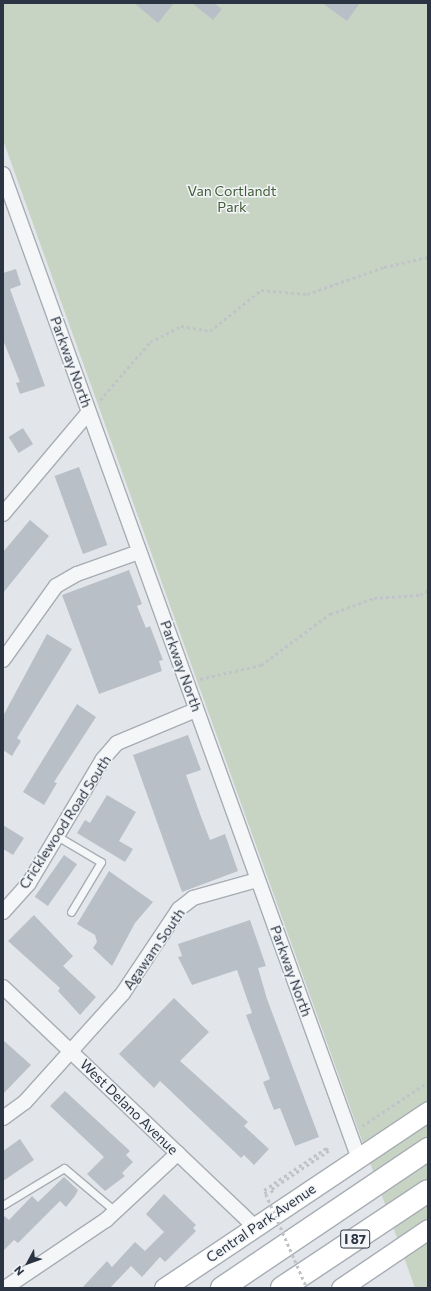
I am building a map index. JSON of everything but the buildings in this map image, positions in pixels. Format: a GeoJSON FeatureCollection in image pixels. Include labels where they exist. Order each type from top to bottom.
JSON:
{"type":"FeatureCollection","features":[{"type":"Feature","properties":{"kind":"highway","name":"I 87"},"geometry":{"type":"LineString","coordinates":[[222,1288],[428,1149]]}},
{"type":"Feature","properties":{"kind":"highway","name":"I 87"},"geometry":{"type":"LineString","coordinates":[[282,1288],[428,1190]]}},
{"type":"Feature","properties":{"kind":"main road","name":"Central Park Avenue"},"geometry":{"type":"LineString","coordinates":[[164,1288],[428,1112]]}},
{"type":"Feature","properties":{"kind":"main road"},"geometry":{"type":"LineString","coordinates":[[341,1288],[428,1230]]}},
{"type":"Feature","properties":{"kind":"street","name":"Parkway North"},"geometry":{"type":"LineString","coordinates":[[4,181],[359,1158]]}},
{"type":"Feature","properties":{"kind":"street"},"geometry":{"type":"LineString","coordinates":[[3,514],[89,412]]}},
{"type":"Feature","properties":{"kind":"street"},"geometry":{"type":"LineString","coordinates":[[3,660],[56,586],[77,574],[139,552]]}},
{"type":"Feature","properties":{"kind":"street","name":"Cricklewood Road South"},"geometry":{"type":"LineString","coordinates":[[3,912],[28,883],[103,759],[117,743],[196,710]]}},
{"type":"Feature","properties":{"kind":"street","name":"Agawam South"},"geometry":{"type":"LineString","coordinates":[[3,1118],[25,1102],[124,993],[171,920],[187,901],[257,880]]}},
{"type":"Feature","properties":{"kind":"street","name":"West Delano Avenue"},"geometry":{"type":"LineString","coordinates":[[3,987],[255,1227]]}},
{"type":"Feature","properties":{"kind":"street"},"geometry":{"type":"LineString","coordinates":[[5,1288],[116,1212],[178,1153]]}},
{"type":"Feature","properties":{"kind":"lane"},"geometry":{"type":"LineString","coordinates":[[57,836],[101,862],[71,912]]}},
{"type":"Feature","properties":{"kind":"lane"},"geometry":{"type":"LineString","coordinates":[[3,1205],[64,1168],[116,1212]]}},
{"type":"Feature","properties":{"kind":"path"},"geometry":{"type":"LineString","coordinates":[[89,412],[150,342],[181,326],[210,331],[261,290],[307,294],[384,267],[428,257]]}},
{"type":"Feature","properties":{"kind":"path"},"geometry":{"type":"LineString","coordinates":[[186,682],[261,665],[330,614],[374,598],[420,595],[428,590]]}},
{"type":"Feature","properties":{"kind":"path"},"geometry":{"type":"LineString","coordinates":[[350,1134],[428,1082]]}},
{"type":"Feature","properties":{"kind":"path"},"geometry":{"type":"LineString","coordinates":[[299,1177],[273,1194],[271,1190],[329,1151],[326,1148],[264,1190],[307,1288]]}},
{"type":"Feature","properties":{"kind":"green space","name":"Van Cortlandt Park"},"geometry":{"type":"Polygon","coordinates":[[[3,3],[428,3],[428,1288],[415,1288],[3,140],[3,3]]]}}]}
